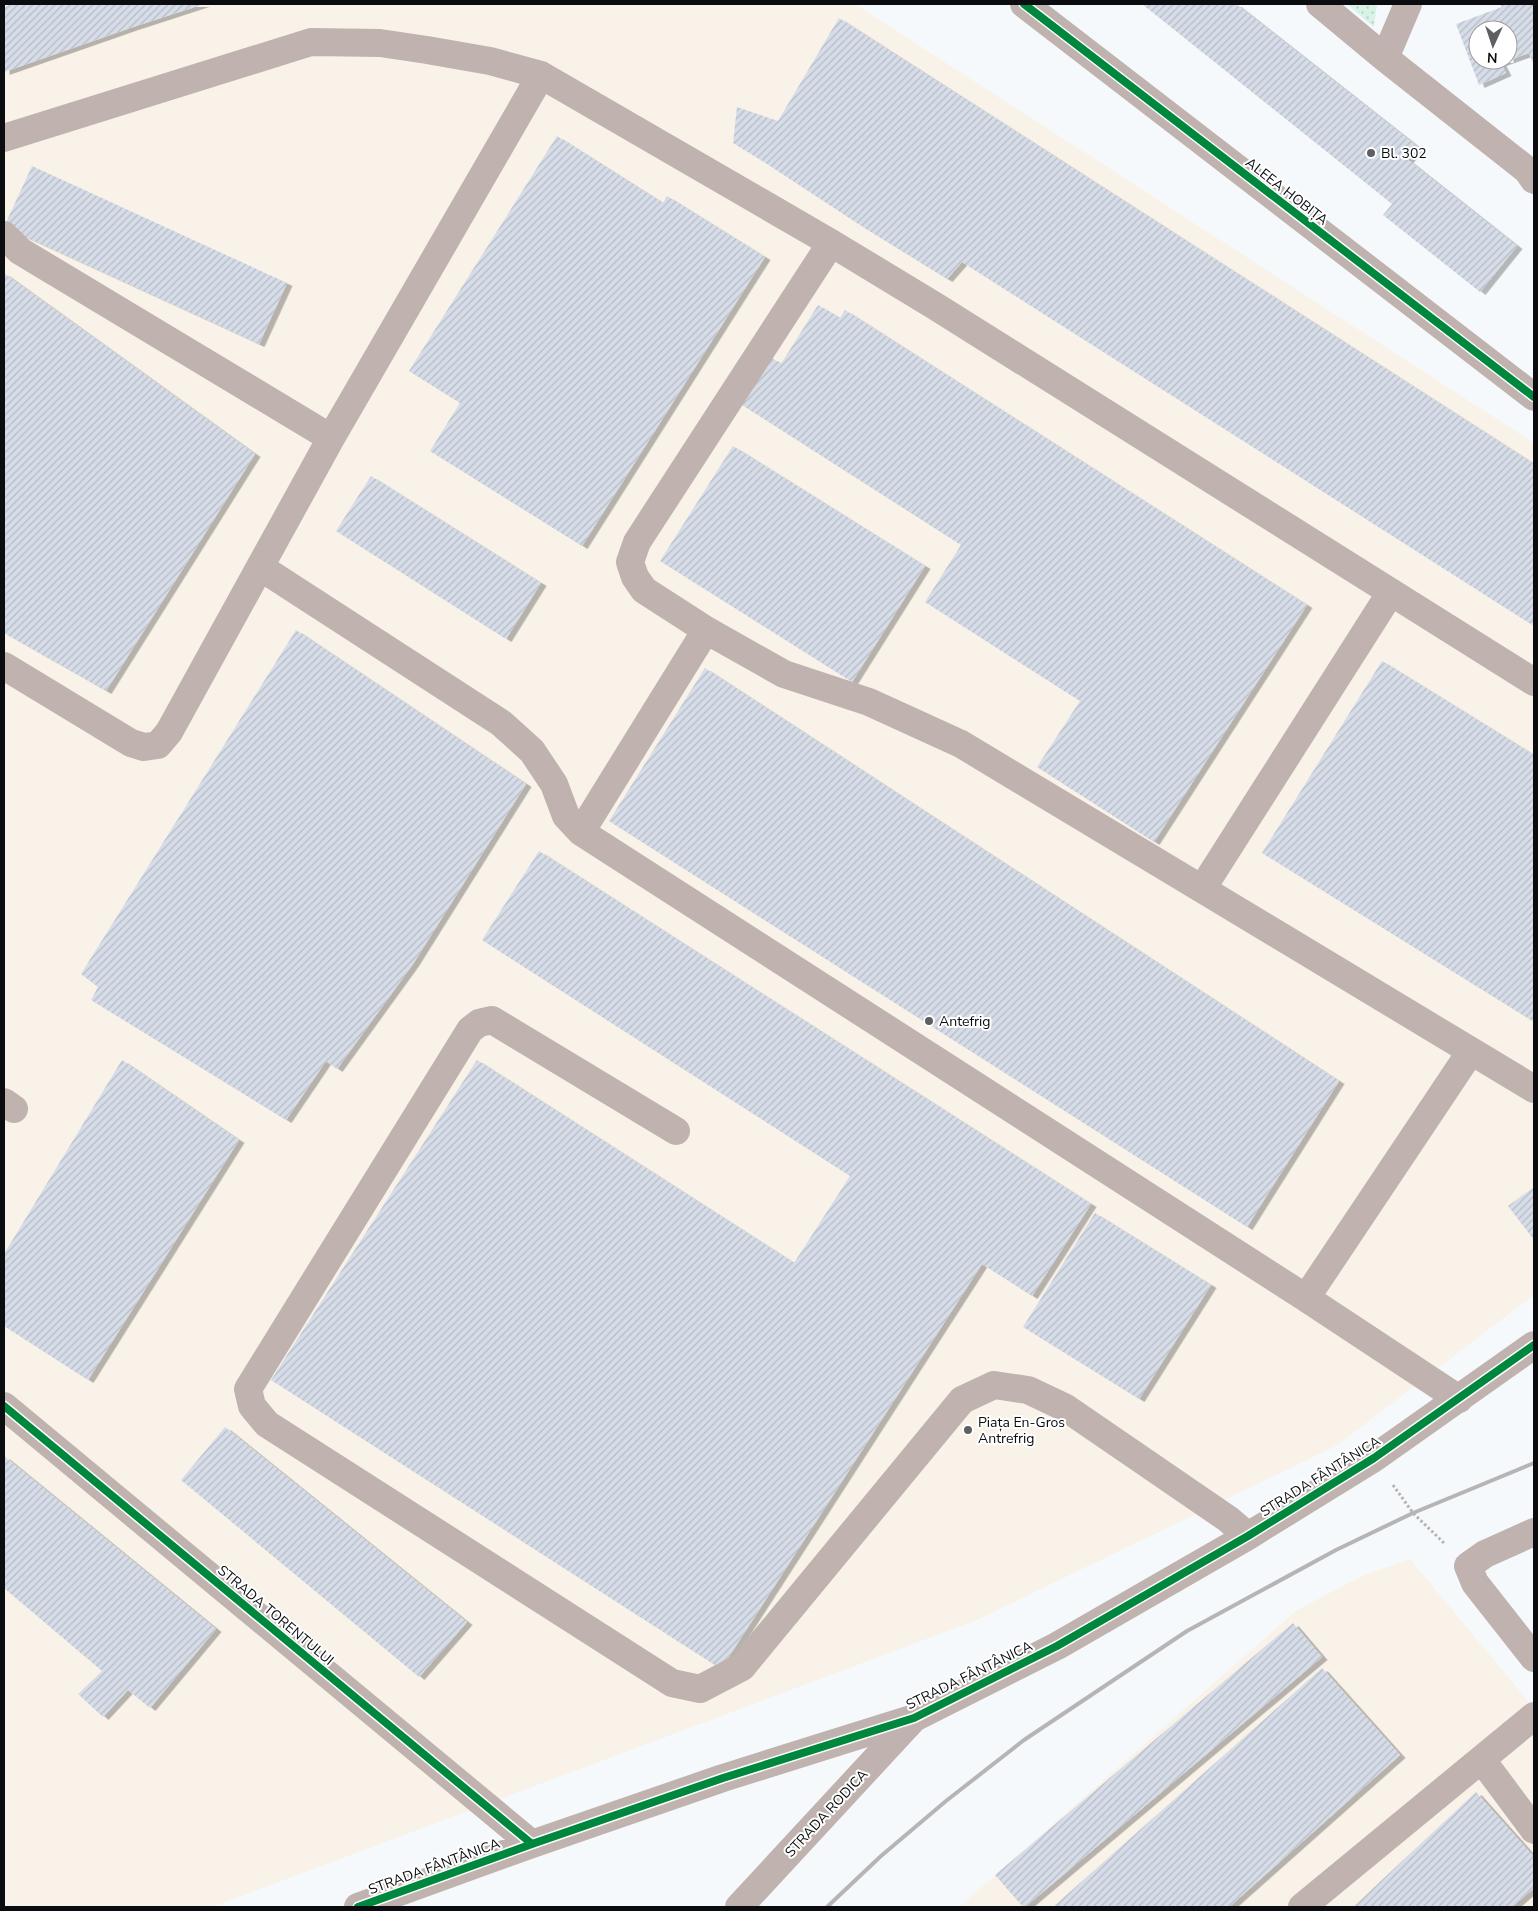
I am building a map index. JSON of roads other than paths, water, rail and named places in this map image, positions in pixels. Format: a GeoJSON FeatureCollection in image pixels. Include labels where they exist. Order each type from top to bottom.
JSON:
{"type":"FeatureCollection","features":[{"type":"Feature","properties":{"kind":"street","name":"ALEEA HOBIȚA"},"geometry":{"type":"LineString","coordinates":[[1024,4],[1530,387]]}},
{"type":"Feature","properties":{"kind":"street"},"geometry":{"type":"LineString","coordinates":[[1320,4],[1527,170],[1534,180]]}},
{"type":"Feature","properties":{"kind":"street"},"geometry":{"type":"LineString","coordinates":[[1385,58],[1408,4]]}},
{"type":"Feature","properties":{"kind":"street"},"geometry":{"type":"LineString","coordinates":[[4,138],[311,42],[380,43],[490,61],[541,75],[936,306],[1534,682]]}},
{"type":"Feature","properties":{"kind":"street"},"geometry":{"type":"LineString","coordinates":[[4,666],[131,743],[144,747],[158,745],[169,732],[331,438],[541,75]]}},
{"type":"Feature","properties":{"kind":"street"},"geometry":{"type":"LineString","coordinates":[[4,235],[20,251],[331,438]]}},
{"type":"Feature","properties":{"kind":"street"},"geometry":{"type":"LineString","coordinates":[[831,243],[636,542],[630,562],[635,576],[644,590],[706,630],[784,674],[869,702],[961,744],[1534,1089]]}},
{"type":"Feature","properties":{"kind":"street"},"geometry":{"type":"LineString","coordinates":[[260,567],[501,723],[532,751],[554,784],[566,816],[581,832],[1306,1298],[1458,1399]]}},
{"type":"Feature","properties":{"kind":"street"},"geometry":{"type":"LineString","coordinates":[[1202,889],[1391,592]]}},
{"type":"Feature","properties":{"kind":"street"},"geometry":{"type":"LineString","coordinates":[[581,832],[706,630]]}},
{"type":"Feature","properties":{"kind":"street"},"geometry":{"type":"LineString","coordinates":[[676,1130],[492,1020],[479,1023],[470,1030],[248,1389],[252,1406],[267,1424],[672,1683],[700,1689],[742,1667],[962,1400],[994,1385],[1028,1390],[1066,1408],[1228,1519],[1248,1536]]}},
{"type":"Feature","properties":{"kind":"street"},"geometry":{"type":"LineString","coordinates":[[1306,1298],[1471,1050]]}},
{"type":"Feature","properties":{"kind":"street","name":"STRADA FÂNTÂNICA"},"geometry":{"type":"LineString","coordinates":[[358,1907],[723,1778],[914,1718],[1057,1646],[1248,1536],[1374,1458],[1534,1345]]}},
{"type":"Feature","properties":{"kind":"street","name":"STRADA TORENTULUI"},"geometry":{"type":"LineString","coordinates":[[4,1406],[532,1844]]}},
{"type":"Feature","properties":{"kind":"street"},"geometry":{"type":"LineString","coordinates":[[1534,1532],[1485,1554],[1468,1566],[1475,1583],[1534,1658]]}},
{"type":"Feature","properties":{"kind":"street"},"geometry":{"type":"LineString","coordinates":[[1302,1907],[1534,1716]]}},
{"type":"Feature","properties":{"kind":"street","name":"STRADA RODICA"},"geometry":{"type":"LineString","coordinates":[[739,1907],[914,1718]]}},
{"type":"Feature","properties":{"kind":"street"},"geometry":{"type":"LineString","coordinates":[[1482,1760],[1534,1830]]}},
{"type":"Feature","properties":{"kind":"railway"},"geometry":{"type":"LineString","coordinates":[[827,1907],[881,1856],[946,1801],[1024,1740],[1187,1631],[1336,1550],[1413,1513],[1534,1463]]}},
{"type":"Feature","properties":{"kind":"place","name":"Bl. 302"},"geometry":{"type":"Point","coordinates":[1371,153]}},
{"type":"Feature","properties":{"kind":"place","name":"Antefrig"},"geometry":{"type":"Point","coordinates":[929,1021]}},
{"type":"Feature","properties":{"kind":"place","name":"Piața En-Gros Antrefrig"},"geometry":{"type":"Point","coordinates":[968,1430]}}]}
